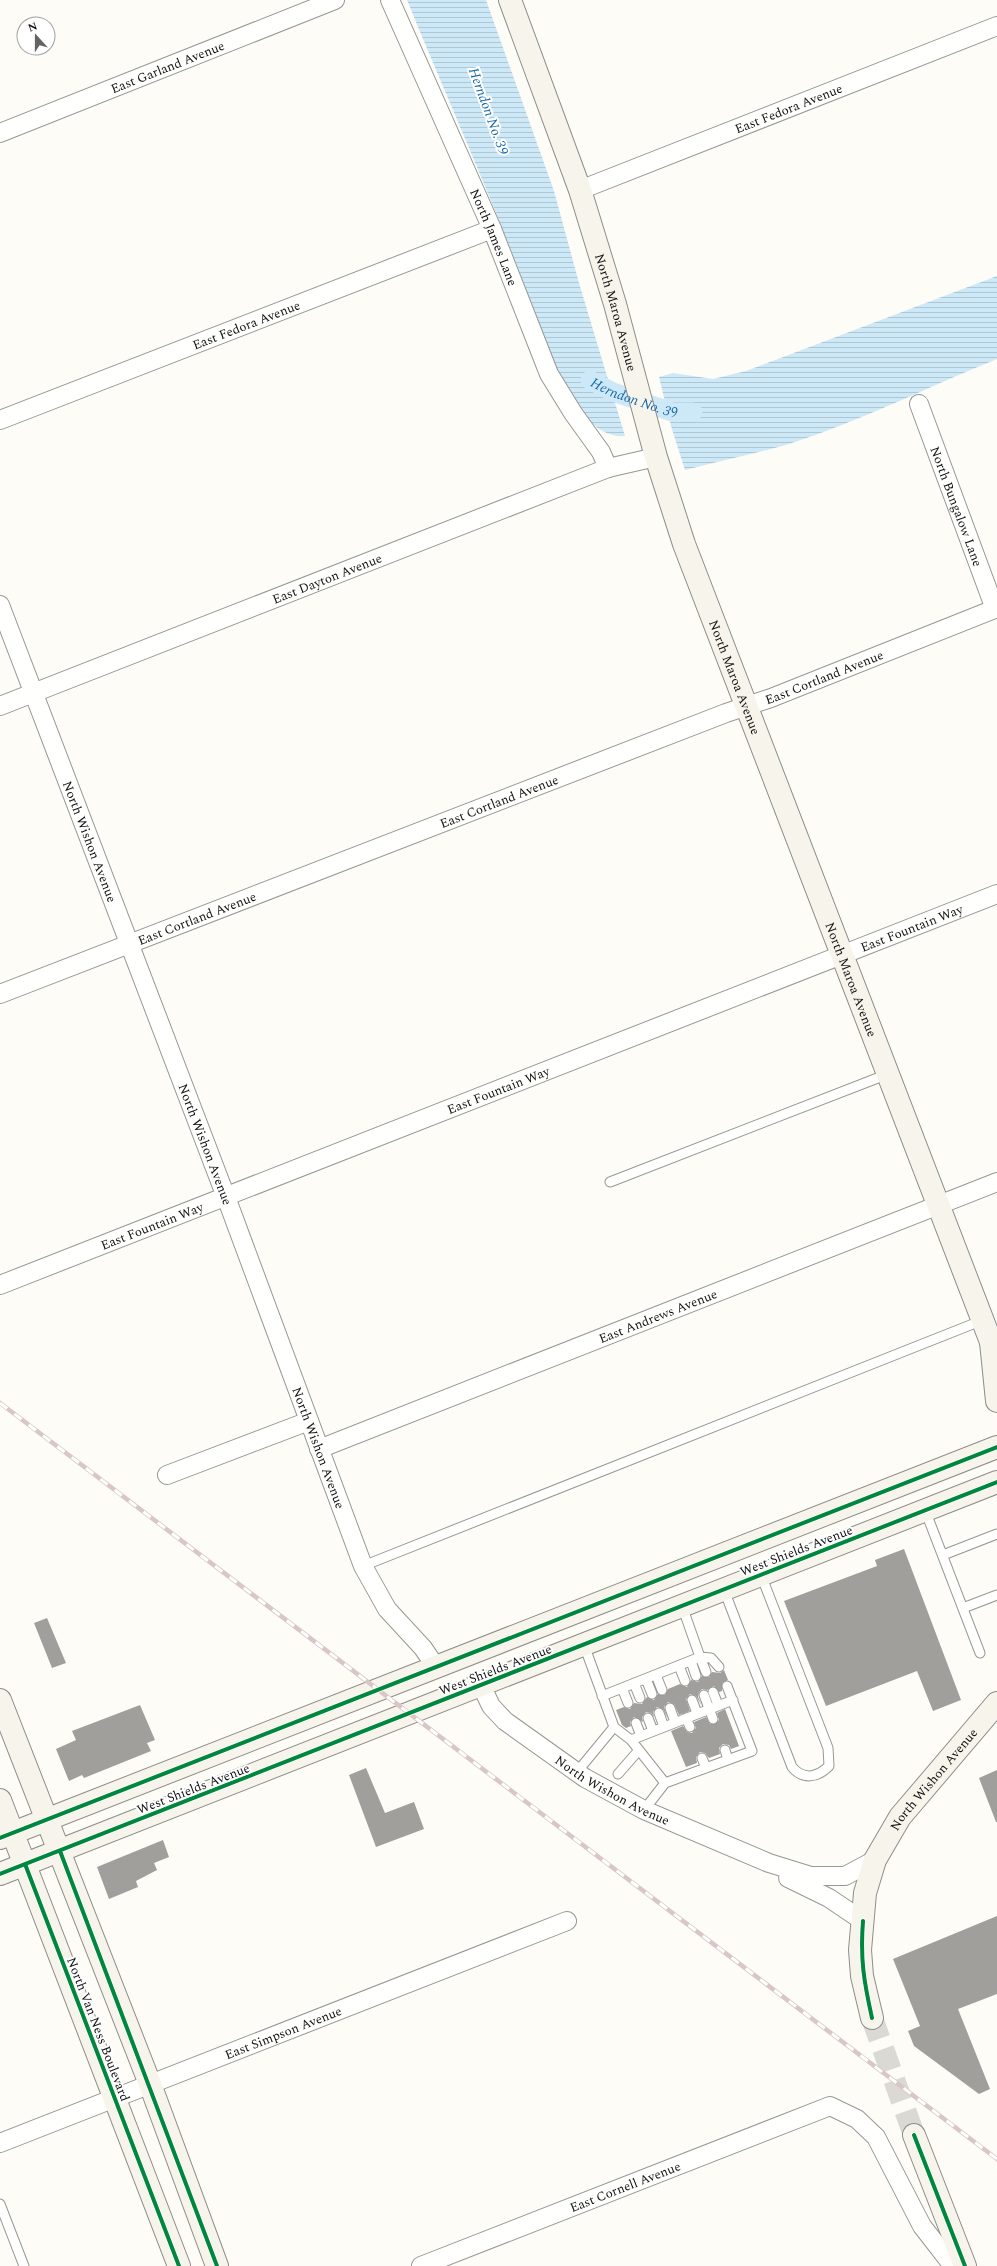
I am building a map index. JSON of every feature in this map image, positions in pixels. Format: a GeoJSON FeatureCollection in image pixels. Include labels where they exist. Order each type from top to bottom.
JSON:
{"type":"FeatureCollection","features":[{"type":"Feature","properties":{"kind":"main road","name":"North Maroa Avenue"},"geometry":{"type":"LineString","coordinates":[[510,0],[580,190],[656,457],[684,544],[983,1320],[995,1345],[997,1401]]}},
{"type":"Feature","properties":{"kind":"main road","name":"West Shields Avenue"},"geometry":{"type":"LineString","coordinates":[[6,1835],[48,1820],[997,1446]]}},
{"type":"Feature","properties":{"kind":"main road","name":"West Shields Avenue"},"geometry":{"type":"LineString","coordinates":[[0,1874],[997,1482]]}},
{"type":"Feature","properties":{"kind":"main road"},"geometry":{"type":"LineString","coordinates":[[0,1700],[150,2084],[217,2266]]}},
{"type":"Feature","properties":{"kind":"main road","name":"North Wishon Avenue"},"geometry":{"type":"LineString","coordinates":[[872,2018],[862,1976],[860,1950],[866,1893],[875,1860],[900,1817],[997,1703]]}},
{"type":"Feature","properties":{"kind":"main road","name":"North Van Ness Boulevard"},"geometry":{"type":"LineString","coordinates":[[0,1800],[6,1835],[25,1864],[179,2266]]}},
{"type":"Feature","properties":{"kind":"main road"},"geometry":{"type":"LineString","coordinates":[[914,2135],[965,2266]]}},
{"type":"Feature","properties":{"kind":"street","name":"East Garland Avenue"},"geometry":{"type":"LineString","coordinates":[[0,133],[335,0]]}},
{"type":"Feature","properties":{"kind":"street","name":"North James Lane"},"geometry":{"type":"LineString","coordinates":[[390,0],[492,230],[549,374],[573,413],[601,452],[608,468]]}},
{"type":"Feature","properties":{"kind":"street","name":"East Fedora Avenue"},"geometry":{"type":"LineString","coordinates":[[580,190],[997,26]]}},
{"type":"Feature","properties":{"kind":"street","name":"East Fedora Avenue"},"geometry":{"type":"LineString","coordinates":[[0,420],[492,230]]}},
{"type":"Feature","properties":{"kind":"street","name":"North Bungalow Lane"},"geometry":{"type":"LineString","coordinates":[[919,404],[996,609]]}},
{"type":"Feature","properties":{"kind":"street","name":"East Dayton Avenue"},"geometry":{"type":"LineString","coordinates":[[0,706],[608,468],[656,457]]}},
{"type":"Feature","properties":{"kind":"street","name":"North Wishon Avenue"},"geometry":{"type":"LineString","coordinates":[[0,606],[226,1197],[363,1566],[387,1609],[423,1648],[436,1667]]}},
{"type":"Feature","properties":{"kind":"street","name":"East Cortland Avenue"},"geometry":{"type":"LineString","coordinates":[[0,994],[996,609]]}},
{"type":"Feature","properties":{"kind":"street","name":"East Fountain Way"},"geometry":{"type":"LineString","coordinates":[[0,1284],[226,1197],[997,894]]}},
{"type":"Feature","properties":{"kind":"street","name":"East Andrews Avenue"},"geometry":{"type":"LineString","coordinates":[[319,1449],[997,1182]]}},
{"type":"Feature","properties":{"kind":"street"},"geometry":{"type":"LineString","coordinates":[[167,1475],[309,1421]]}},
{"type":"Feature","properties":{"kind":"street","name":"North Wishon Avenue"},"geometry":{"type":"LineString","coordinates":[[481,1685],[491,1706],[506,1722],[577,1772],[644,1810],[769,1863],[811,1876],[828,1878],[845,1876],[875,1860]]}},
{"type":"Feature","properties":{"kind":"street","name":"North Wishon Avenue"},"geometry":{"type":"LineString","coordinates":[[769,1863],[790,1879],[829,1898],[863,1921]]}},
{"type":"Feature","properties":{"kind":"street","name":"East Simpson Avenue"},"geometry":{"type":"LineString","coordinates":[[0,2144],[115,2097],[567,1921]]}},
{"type":"Feature","properties":{"kind":"street","name":"East Cornell Avenue"},"geometry":{"type":"LineString","coordinates":[[420,2266],[830,2106],[857,2119],[876,2136],[922,2226],[953,2266]]}},
{"type":"Feature","properties":{"kind":"lane"},"geometry":{"type":"LineString","coordinates":[[610,1182],[889,1074]]}},
{"type":"Feature","properties":{"kind":"lane"},"geometry":{"type":"LineString","coordinates":[[363,1566],[983,1320]]}},
{"type":"Feature","properties":{"kind":"lane"},"geometry":{"type":"LineString","coordinates":[[926,1510],[980,1653]]}},
{"type":"Feature","properties":{"kind":"lane"},"geometry":{"type":"LineString","coordinates":[[943,1555],[997,1534]]}},
{"type":"Feature","properties":{"kind":"lane"},"geometry":{"type":"LineString","coordinates":[[724,1590],[792,1767],[796,1772],[807,1776],[814,1776],[823,1772],[829,1766],[828,1748],[761,1575]]}},
{"type":"Feature","properties":{"kind":"lane"},"geometry":{"type":"LineString","coordinates":[[963,1608],[997,1595]]}},
{"type":"Feature","properties":{"kind":"lane"},"geometry":{"type":"LineString","coordinates":[[682,1606],[706,1672]]}},
{"type":"Feature","properties":{"kind":"lane"},"geometry":{"type":"LineString","coordinates":[[584,1645],[614,1727],[631,1740],[665,1783]]}},
{"type":"Feature","properties":{"kind":"lane"},"geometry":{"type":"LineString","coordinates":[[602,1696],[700,1658],[711,1658],[719,1667]]}},
{"type":"Feature","properties":{"kind":"lane"},"geometry":{"type":"LineString","coordinates":[[691,1661],[696,1676]]}},
{"type":"Feature","properties":{"kind":"lane"},"geometry":{"type":"LineString","coordinates":[[679,1666],[685,1681]]}},
{"type":"Feature","properties":{"kind":"lane"},"geometry":{"type":"LineString","coordinates":[[656,1675],[662,1690]]}},
{"type":"Feature","properties":{"kind":"lane"},"geometry":{"type":"LineString","coordinates":[[646,1679],[652,1694]]}},
{"type":"Feature","properties":{"kind":"lane"},"geometry":{"type":"LineString","coordinates":[[634,1683],[640,1698]]}},
{"type":"Feature","properties":{"kind":"lane"},"geometry":{"type":"LineString","coordinates":[[644,1810],[665,1783],[752,1750],[727,1686]]}},
{"type":"Feature","properties":{"kind":"lane"},"geometry":{"type":"LineString","coordinates":[[622,1688],[628,1703]]}},
{"type":"Feature","properties":{"kind":"lane"},"geometry":{"type":"LineString","coordinates":[[713,1692],[718,1705]]}},
{"type":"Feature","properties":{"kind":"lane"},"geometry":{"type":"LineString","coordinates":[[704,1695],[713,1719]]}},
{"type":"Feature","properties":{"kind":"lane"},"geometry":{"type":"LineString","coordinates":[[692,1700],[697,1713]]}},
{"type":"Feature","properties":{"kind":"lane"},"geometry":{"type":"LineString","coordinates":[[631,1740],[733,1700]]}},
{"type":"Feature","properties":{"kind":"lane"},"geometry":{"type":"LineString","coordinates":[[670,1708],[675,1722]]}},
{"type":"Feature","properties":{"kind":"lane"},"geometry":{"type":"LineString","coordinates":[[659,1713],[664,1727]]}},
{"type":"Feature","properties":{"kind":"lane"},"geometry":{"type":"LineString","coordinates":[[648,1718],[653,1731]]}},
{"type":"Feature","properties":{"kind":"lane"},"geometry":{"type":"LineString","coordinates":[[686,1718],[690,1727]]}},
{"type":"Feature","properties":{"kind":"lane"},"geometry":{"type":"LineString","coordinates":[[636,1723],[641,1736]]}},
{"type":"Feature","properties":{"kind":"lane"},"geometry":{"type":"LineString","coordinates":[[577,1772],[614,1727]]}},
{"type":"Feature","properties":{"kind":"lane"},"geometry":{"type":"LineString","coordinates":[[618,1774],[639,1750]]}},
{"type":"Feature","properties":{"kind":"lane"},"geometry":{"type":"LineString","coordinates":[[725,1750],[728,1760]]}},
{"type":"Feature","properties":{"kind":"lane"},"geometry":{"type":"LineString","coordinates":[[702,1758],[706,1768]]}},
{"type":"Feature","properties":{"kind":"lane"},"geometry":{"type":"LineString","coordinates":[[0,2204],[24,2266]]}},
{"type":"Feature","properties":{"kind":"water"},"geometry":{"type":"Polygon","coordinates":[[[407,0],[486,0],[554,191],[579,283],[625,436],[609,434],[595,426],[583,414],[555,366],[501,225],[407,0]]]}},
{"type":"Feature","properties":{"kind":"water"},"geometry":{"type":"Polygon","coordinates":[[[997,276],[997,359],[815,435],[776,448],[685,470],[671,426],[659,377],[673,373],[713,379],[746,371],[997,276]]]}},
{"type":"Feature","properties":{"kind":"building"},"geometry":{"type":"Polygon","coordinates":[[[904,1549],[961,1700],[933,1711],[917,1671],[826,1706],[784,1601],[877,1566],[875,1560],[904,1549]]]}},
{"type":"Feature","properties":{"kind":"building"},"geometry":{"type":"Polygon","coordinates":[[[47,1618],[66,1663],[52,1668],[34,1623],[47,1618]]]}},
{"type":"Feature","properties":{"kind":"building"},"geometry":{"type":"Polygon","coordinates":[[[724,1670],[728,1680],[722,1683],[722,1691],[719,1692],[714,1686],[707,1690],[702,1689],[699,1692],[698,1697],[702,1706],[696,1696],[690,1694],[686,1699],[690,1711],[679,1715],[674,1704],[668,1702],[664,1707],[668,1719],[663,1709],[657,1707],[653,1712],[654,1717],[651,1713],[646,1712],[642,1717],[643,1722],[634,1717],[630,1722],[631,1726],[626,1728],[622,1725],[616,1710],[624,1707],[630,1709],[634,1703],[642,1704],[647,1697],[654,1700],[658,1694],[665,1695],[668,1689],[680,1684],[687,1687],[691,1680],[698,1682],[702,1676],[709,1677],[712,1672],[720,1673],[724,1670]]]}},
{"type":"Feature","properties":{"kind":"building"},"geometry":{"type":"Polygon","coordinates":[[[140,1705],[155,1740],[147,1743],[151,1751],[84,1778],[82,1775],[69,1781],[56,1749],[76,1740],[72,1731],[140,1705]]]}},
{"type":"Feature","properties":{"kind":"building"},"geometry":{"type":"Polygon","coordinates":[[[725,1709],[739,1746],[731,1749],[729,1745],[723,1744],[719,1748],[720,1754],[709,1758],[705,1753],[700,1752],[696,1757],[697,1763],[686,1767],[671,1731],[683,1726],[687,1732],[692,1733],[696,1728],[694,1722],[706,1717],[710,1724],[715,1724],[719,1720],[717,1713],[725,1709]]]}},
{"type":"Feature","properties":{"kind":"building"},"geometry":{"type":"Polygon","coordinates":[[[366,1768],[385,1813],[414,1802],[424,1829],[376,1847],[349,1775],[366,1768]]]}},
{"type":"Feature","properties":{"kind":"building"},"geometry":{"type":"Polygon","coordinates":[[[997,1770],[997,1822],[996,1822],[979,1778],[997,1770]]]}},
{"type":"Feature","properties":{"kind":"building"},"geometry":{"type":"Polygon","coordinates":[[[163,1840],[169,1857],[154,1863],[157,1870],[136,1881],[138,1887],[109,1899],[97,1867],[163,1840]]]}},
{"type":"Feature","properties":{"kind":"building"},"geometry":{"type":"Polygon","coordinates":[[[997,1916],[997,1994],[958,2009],[990,2089],[979,2094],[914,2046],[908,2031],[920,2026],[893,1959],[997,1916]]]}},
{"type":"Feature","properties":{"kind":"waterway","name":"Herndon No. 39"},"geometry":{"type":"LineString","coordinates":[[590,380],[613,392],[672,412],[693,412]]}},
{"type":"Feature","properties":{"kind":"tunnel"},"geometry":{"type":"LineString","coordinates":[[872,2018],[914,2135]]}},
{"type":"Feature","properties":{"kind":"railway"},"geometry":{"type":"LineString","coordinates":[[0,1403],[997,2159]]}},
{"type":"Feature","properties":{"kind":"cycle path"},"geometry":{"type":"LineString","coordinates":[[0,1838],[997,1447]]}},
{"type":"Feature","properties":{"kind":"cycle path"},"geometry":{"type":"LineString","coordinates":[[0,1874],[997,1482]]}},
{"type":"Feature","properties":{"kind":"cycle path"},"geometry":{"type":"LineString","coordinates":[[60,1851],[217,2266]]}},
{"type":"Feature","properties":{"kind":"cycle path"},"geometry":{"type":"LineString","coordinates":[[25,1864],[179,2266]]}},
{"type":"Feature","properties":{"kind":"cycle path"},"geometry":{"type":"LineString","coordinates":[[863,1921],[863,1970],[872,2018]]}},
{"type":"Feature","properties":{"kind":"cycle path"},"geometry":{"type":"LineString","coordinates":[[914,2135],[965,2266]]}}]}
